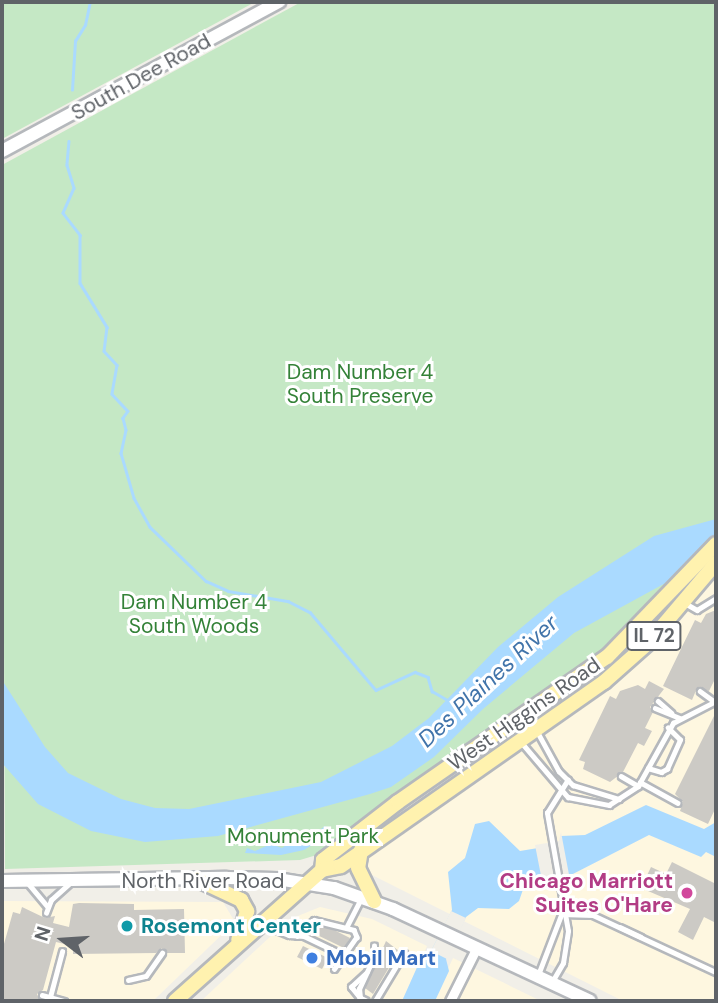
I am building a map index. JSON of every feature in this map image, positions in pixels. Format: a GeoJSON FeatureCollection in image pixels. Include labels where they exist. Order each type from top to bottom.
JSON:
{"type":"FeatureCollection","features":[{"type":"Feature","properties":{"kind":"main road","name":"South Dee Road"},"geometry":{"type":"LineString","coordinates":[[2,152],[279,2]]}},
{"type":"Feature","properties":{"kind":"main road","name":"West Higgins Road"},"geometry":{"type":"LineString","coordinates":[[175,1001],[306,883],[323,870],[341,866],[516,733],[607,657],[716,544]]}},
{"type":"Feature","properties":{"kind":"main road","name":"West Higgins Road"},"geometry":{"type":"LineString","coordinates":[[531,721],[604,682],[684,602],[716,563]]}},
{"type":"Feature","properties":{"kind":"main road","name":"West Higgins Road"},"geometry":{"type":"LineString","coordinates":[[323,870],[323,860],[380,816],[516,733]]}},
{"type":"Feature","properties":{"kind":"main road"},"geometry":{"type":"LineString","coordinates":[[362,850],[358,868],[368,899]]}},
{"type":"Feature","properties":{"kind":"main road"},"geometry":{"type":"LineString","coordinates":[[196,878],[242,900],[247,911],[237,943]]}},
{"type":"Feature","properties":{"kind":"main road","name":"North River Road"},"geometry":{"type":"LineString","coordinates":[[2,881],[196,878],[306,883],[368,899],[590,1001]]}},
{"type":"Feature","properties":{"kind":"street"},"geometry":{"type":"LineString","coordinates":[[450,1001],[477,947]]}},
{"type":"Feature","properties":{"kind":"lane"},"geometry":{"type":"LineString","coordinates":[[684,602],[696,610],[716,598]]}},
{"type":"Feature","properties":{"kind":"lane"},"geometry":{"type":"LineString","coordinates":[[516,733],[560,790],[587,803],[609,805],[639,784],[668,728],[681,718],[715,701],[700,691]]}},
{"type":"Feature","properties":{"kind":"lane"},"geometry":{"type":"LineString","coordinates":[[658,701],[681,718]]}},
{"type":"Feature","properties":{"kind":"lane"},"geometry":{"type":"LineString","coordinates":[[655,708],[672,713]]}},
{"type":"Feature","properties":{"kind":"lane"},"geometry":{"type":"LineString","coordinates":[[531,721],[568,780],[620,799]]}},
{"type":"Feature","properties":{"kind":"lane"},"geometry":{"type":"LineString","coordinates":[[648,768],[667,769],[680,740],[668,728]]}},
{"type":"Feature","properties":{"kind":"lane"},"geometry":{"type":"LineString","coordinates":[[621,776],[678,803]]}},
{"type":"Feature","properties":{"kind":"lane"},"geometry":{"type":"LineString","coordinates":[[552,982],[563,963],[568,931],[557,888],[547,813],[568,780]]}},
{"type":"Feature","properties":{"kind":"lane"},"geometry":{"type":"LineString","coordinates":[[25,880],[47,910],[73,880]]}},
{"type":"Feature","properties":{"kind":"lane"},"geometry":{"type":"LineString","coordinates":[[347,926],[368,899]]}},
{"type":"Feature","properties":{"kind":"lane"},"geometry":{"type":"LineString","coordinates":[[562,914],[593,915],[716,972]]}},
{"type":"Feature","properties":{"kind":"lane"},"geometry":{"type":"LineString","coordinates":[[537,975],[562,914]]}},
{"type":"Feature","properties":{"kind":"lane"},"geometry":{"type":"LineString","coordinates":[[297,936],[314,920],[347,926],[357,937],[335,970]]}},
{"type":"Feature","properties":{"kind":"lane"},"geometry":{"type":"LineString","coordinates":[[260,923],[346,957]]}},
{"type":"Feature","properties":{"kind":"lane"},"geometry":{"type":"LineString","coordinates":[[366,1001],[360,998],[374,946]]}},
{"type":"Feature","properties":{"kind":"lane"},"geometry":{"type":"LineString","coordinates":[[50,997],[62,952]]}},
{"type":"Feature","properties":{"kind":"lane"},"geometry":{"type":"LineString","coordinates":[[128,980],[146,976],[162,953]]}},
{"type":"Feature","properties":{"kind":"lane"},"geometry":{"type":"LineString","coordinates":[[375,1001],[404,953]]}},
{"type":"Feature","properties":{"kind":"lane"},"geometry":{"type":"LineString","coordinates":[[42,995],[64,1001]]}},
{"type":"Feature","properties":{"kind":"shaded area"},"geometry":{"type":"Polygon","coordinates":[[[714,580],[716,1001],[623,1001],[366,872],[365,858],[556,727],[622,673],[714,580]]]}},
{"type":"Feature","properties":{"kind":"shaded area"},"geometry":{"type":"Polygon","coordinates":[[[2,901],[223,902],[235,922],[153,1001],[2,1001],[2,901]]]}},
{"type":"Feature","properties":{"kind":"shaded area"},"geometry":{"type":"Polygon","coordinates":[[[320,907],[372,919],[427,946],[403,999],[201,1001],[288,920],[320,907]]]}},
{"type":"Feature","properties":{"kind":"shaded area"},"geometry":{"type":"Polygon","coordinates":[[[453,958],[541,1001],[433,1001],[453,958]]]}},
{"type":"Feature","properties":{"kind":"green space"},"geometry":{"type":"Polygon","coordinates":[[[2,2],[255,2],[2,139],[2,2]]]}},
{"type":"Feature","properties":{"kind":"green space","name":"Dam Number 4 South Woods"},"geometry":{"type":"Polygon","coordinates":[[[301,2],[716,2],[716,530],[653,604],[606,650],[320,854],[300,860],[5,869],[2,165],[301,2]]]}},
{"type":"Feature","properties":{"kind":"water","name":"Des Plaines River"},"geometry":{"type":"Polygon","coordinates":[[[716,519],[716,572],[671,580],[574,633],[483,709],[434,757],[391,787],[218,836],[145,842],[91,831],[38,804],[2,763],[2,680],[45,747],[68,773],[121,799],[155,808],[189,809],[321,782],[392,746],[429,718],[498,647],[558,597],[654,536],[716,519]]]}},
{"type":"Feature","properties":{"kind":"water"},"geometry":{"type":"Polygon","coordinates":[[[646,805],[704,829],[716,822],[716,857],[706,852],[701,857],[649,835],[569,876],[567,870],[539,884],[526,881],[519,901],[509,909],[478,908],[466,917],[446,959],[449,971],[435,1001],[402,1001],[423,954],[431,951],[452,910],[448,872],[465,858],[475,824],[489,821],[520,851],[562,844],[561,836],[585,835],[646,805]]]}},
{"type":"Feature","properties":{"kind":"water"},"geometry":{"type":"Polygon","coordinates":[[[325,826],[333,832],[304,850],[281,855],[245,853],[247,848],[255,851],[271,844],[282,848],[292,841],[301,845],[325,826]]]}},
{"type":"Feature","properties":{"kind":"pier"},"geometry":{"type":"Polygon","coordinates":[[[561,832],[570,880],[565,875],[543,886],[535,845],[559,841],[561,832]]]}},
{"type":"Feature","properties":{"kind":"pier"},"geometry":{"type":"Polygon","coordinates":[[[451,911],[466,918],[447,959],[431,951],[451,911]]]}},
{"type":"Feature","properties":{"kind":"building"},"geometry":{"type":"Polygon","coordinates":[[[716,610],[716,677],[709,691],[697,688],[692,700],[663,686],[695,620],[701,623],[706,614],[716,610]]]}},
{"type":"Feature","properties":{"kind":"building"},"geometry":{"type":"Polygon","coordinates":[[[649,681],[664,689],[650,707],[653,712],[645,728],[652,731],[644,746],[638,743],[623,772],[610,782],[583,769],[585,762],[579,760],[610,696],[616,699],[620,691],[638,685],[645,689],[649,681]]]}},
{"type":"Feature","properties":{"kind":"building"},"geometry":{"type":"Polygon","coordinates":[[[716,712],[716,807],[708,824],[680,811],[683,802],[675,794],[716,712]]]}},
{"type":"Feature","properties":{"kind":"building","name":"Chicago Marriott Suites O'Hare"},"geometry":{"type":"Polygon","coordinates":[[[672,862],[716,884],[716,923],[704,917],[693,940],[678,932],[690,909],[641,888],[651,867],[666,874],[672,862]]]}},
{"type":"Feature","properties":{"kind":"building"},"geometry":{"type":"Polygon","coordinates":[[[73,904],[134,904],[134,910],[184,909],[185,953],[167,953],[162,948],[156,953],[73,954],[73,946],[56,942],[43,990],[37,994],[40,1001],[2,1001],[2,951],[13,912],[20,914],[22,907],[45,918],[55,916],[53,923],[69,927],[73,904]]]}},
{"type":"Feature","properties":{"kind":"building"},"geometry":{"type":"Polygon","coordinates":[[[316,925],[350,938],[344,948],[313,933],[316,925]]]}},
{"type":"Feature","properties":{"kind":"building"},"geometry":{"type":"Polygon","coordinates":[[[386,941],[399,951],[373,994],[365,988],[386,941]]]}},
{"type":"Feature","properties":{"kind":"building","name":"Mobil Mart"},"geometry":{"type":"Polygon","coordinates":[[[303,946],[328,958],[322,969],[297,957],[303,946]]]}},
{"type":"Feature","properties":{"kind":"waterway"},"geometry":{"type":"LineString","coordinates":[[72,90],[75,41],[85,25],[90,2]]}},
{"type":"Feature","properties":{"kind":"waterway","name":"Des Plaines River"},"geometry":{"type":"LineString","coordinates":[[69,141],[67,165],[74,188],[63,213],[80,235],[80,283],[107,327],[104,351],[117,365],[112,394],[128,411],[123,418],[126,430],[121,453],[134,498],[150,527],[206,581],[228,591],[288,601],[310,612],[376,690],[415,672],[428,677],[432,691],[449,701]]}},
{"type":"Feature","properties":{"kind":"place","name":"Chicago Marriott Suites O'Hare"},"geometry":{"type":"Point","coordinates":[687,893]}},
{"type":"Feature","properties":{"kind":"place","name":"Rosemont Center"},"geometry":{"type":"Point","coordinates":[127,926]}},
{"type":"Feature","properties":{"kind":"place","name":"Mobil Mart"},"geometry":{"type":"Point","coordinates":[312,958]}},
{"type":"Feature","properties":{"kind":"park label","name":"Dam Number 4 South Preserve"},"geometry":{"type":"Point","coordinates":[360,384]}},
{"type":"Feature","properties":{"kind":"park label","name":"Monument Park"},"geometry":{"type":"Point","coordinates":[303,836]}}]}
